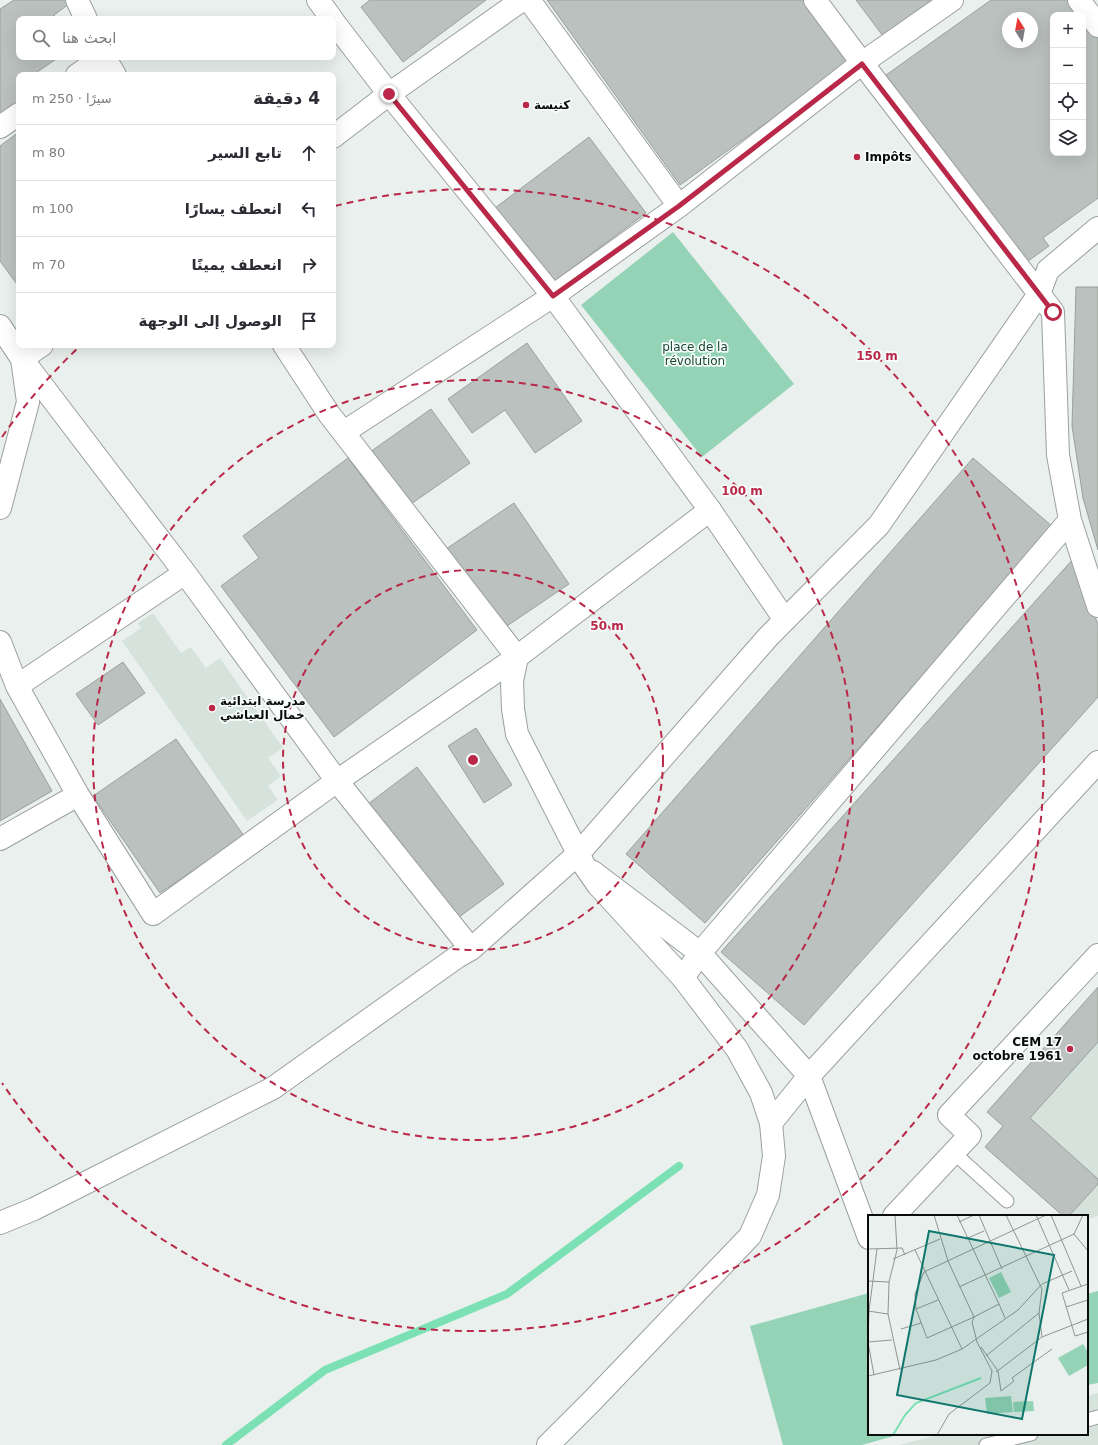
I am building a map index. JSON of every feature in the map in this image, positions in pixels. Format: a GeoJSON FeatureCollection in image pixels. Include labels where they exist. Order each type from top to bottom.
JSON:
{"type":"FeatureCollection","features":[{"type":"Feature","properties":{"kind":"street"},"geometry":{"type":"LineString","coordinates":[[77,0],[85,16]]}},
{"type":"Feature","properties":{"kind":"street"},"geometry":{"type":"LineString","coordinates":[[336,135],[389,94],[522,0]]}},
{"type":"Feature","properties":{"kind":"street"},"geometry":{"type":"LineString","coordinates":[[529,0],[679,206]]}},
{"type":"Feature","properties":{"kind":"street"},"geometry":{"type":"LineString","coordinates":[[815,0],[862,64],[1053,312],[1058,455],[1070,520],[1098,606]]}},
{"type":"Feature","properties":{"kind":"street"},"geometry":{"type":"LineString","coordinates":[[344,432],[553,296],[679,206],[862,64],[952,0]]}},
{"type":"Feature","properties":{"kind":"street"},"geometry":{"type":"LineString","coordinates":[[1079,0],[1098,26]]}},
{"type":"Feature","properties":{"kind":"street"},"geometry":{"type":"LineString","coordinates":[[336,21],[389,94],[553,296],[710,510],[785,620]]}},
{"type":"Feature","properties":{"kind":"street"},"geometry":{"type":"LineString","coordinates":[[82,72],[100,60]]}},
{"type":"Feature","properties":{"kind":"street"},"geometry":{"type":"LineString","coordinates":[[106,60],[113,72]]}},
{"type":"Feature","properties":{"kind":"street"},"geometry":{"type":"LineString","coordinates":[[0,127],[16,116]]}},
{"type":"Feature","properties":{"kind":"street"},"geometry":{"type":"LineString","coordinates":[[0,1223],[41,1206],[273,1088],[457,957],[471,949],[581,859],[768,637],[879,525],[1039,294],[1048,270],[1098,228]]}},
{"type":"Feature","properties":{"kind":"street"},"geometry":{"type":"LineString","coordinates":[[0,326],[22,359],[185,573],[337,781],[471,949]]}},
{"type":"Feature","properties":{"kind":"street"},"geometry":{"type":"LineString","coordinates":[[22,359],[38,348]]}},
{"type":"Feature","properties":{"kind":"street"},"geometry":{"type":"LineString","coordinates":[[286,348],[329,414],[518,657]]}},
{"type":"Feature","properties":{"kind":"street"},"geometry":{"type":"LineString","coordinates":[[0,508],[28,402],[22,359]]}},
{"type":"Feature","properties":{"kind":"street"},"geometry":{"type":"LineString","coordinates":[[0,642],[17,686],[78,795],[153,914],[337,781],[518,657],[710,510]]}},
{"type":"Feature","properties":{"kind":"street"},"geometry":{"type":"LineString","coordinates":[[683,978],[700,953],[1070,520]]}},
{"type":"Feature","properties":{"kind":"street"},"geometry":{"type":"LineString","coordinates":[[17,686],[185,573]]}},
{"type":"Feature","properties":{"kind":"street"},"geometry":{"type":"LineString","coordinates":[[518,657],[512,680],[513,709],[517,734],[581,859],[598,885],[683,978],[737,1049],[761,1093],[771,1123],[774,1156],[768,1195],[750,1236],[548,1445]]}},
{"type":"Feature","properties":{"kind":"street"},"geometry":{"type":"LineString","coordinates":[[771,1123],[809,1076],[1098,762]]}},
{"type":"Feature","properties":{"kind":"street"},"geometry":{"type":"LineString","coordinates":[[0,839],[78,795]]}},
{"type":"Feature","properties":{"kind":"street"},"geometry":{"type":"LineString","coordinates":[[581,859],[700,953],[809,1076],[868,1235]]}},
{"type":"Feature","properties":{"kind":"street"},"geometry":{"type":"LineString","coordinates":[[895,1215],[970,1135],[949,1115],[1098,955]]}},
{"type":"Feature","properties":{"kind":"lane"},"geometry":{"type":"LineString","coordinates":[[954,1152],[1007,1201]]}},
{"type":"Feature","properties":{"kind":"lane"},"geometry":{"type":"LineString","coordinates":[[1088,1420],[1098,1417]]}},
{"type":"Feature","properties":{"kind":"lane"},"geometry":{"type":"LineString","coordinates":[[986,1445],[1026,1435]]}},
{"type":"Feature","properties":{"kind":"shaded area","name":"مدرسة ابتدائية خمال العياشي"},"geometry":{"type":"Polygon","coordinates":[[[153,613],[181,653],[191,647],[206,668],[220,658],[283,748],[268,758],[281,776],[268,786],[278,800],[247,821],[122,641],[141,628],[138,623],[153,613]]]}},
{"type":"Feature","properties":{"kind":"shaded area","name":"CEM 17 octobre 1961"},"geometry":{"type":"Polygon","coordinates":[[[1098,987],[1098,1216],[1088,1219],[1088,1215],[1062,1215],[985,1147],[1003,1126],[987,1112],[1098,987]]]}},
{"type":"Feature","properties":{"kind":"shaded area"},"geometry":{"type":"Polygon","coordinates":[[[1098,1393],[1098,1445],[899,1445],[937,1435],[1088,1435],[1088,1396],[1098,1393]]]}},
{"type":"Feature","properties":{"kind":"green space","name":"place de la révolution"},"geometry":{"type":"Polygon","coordinates":[[[673,232],[794,384],[702,457],[581,305],[673,232]]]}},
{"type":"Feature","properties":{"kind":"green space"},"geometry":{"type":"Polygon","coordinates":[[[1098,1291],[1098,1383],[1088,1385],[1088,1294],[1098,1291]]]}},
{"type":"Feature","properties":{"kind":"green space"},"geometry":{"type":"Polygon","coordinates":[[[868,1293],[868,1435],[897,1435],[862,1445],[783,1445],[750,1326],[868,1293]]]}},
{"type":"Feature","properties":{"kind":"building"},"geometry":{"type":"Polygon","coordinates":[[[14,0],[67,0],[69,4],[54,15],[55,16],[16,16],[16,60],[55,60],[37,72],[16,72],[16,106],[0,117],[0,9],[14,0]]]}},
{"type":"Feature","properties":{"kind":"building"},"geometry":{"type":"Polygon","coordinates":[[[370,0],[486,0],[403,62],[361,7],[370,0]]]}},
{"type":"Feature","properties":{"kind":"building"},"geometry":{"type":"Polygon","coordinates":[[[547,0],[804,0],[849,63],[680,185],[547,0]]]}},
{"type":"Feature","properties":{"kind":"building"},"geometry":{"type":"Polygon","coordinates":[[[856,0],[932,0],[883,36],[856,0]]]}},
{"type":"Feature","properties":{"kind":"building"},"geometry":{"type":"Polygon","coordinates":[[[991,0],[1071,0],[1080,12],[1050,12],[1050,156],[1086,156],[1086,20],[1098,37],[1098,198],[1043,238],[1049,246],[1024,264],[886,75],[991,0]]]}},
{"type":"Feature","properties":{"kind":"building"},"geometry":{"type":"Polygon","coordinates":[[[16,134],[16,283],[0,261],[0,146],[16,134]]]}},
{"type":"Feature","properties":{"kind":"building"},"geometry":{"type":"Polygon","coordinates":[[[589,137],[646,213],[552,283],[495,208],[589,137]]]}},
{"type":"Feature","properties":{"kind":"building"},"geometry":{"type":"Polygon","coordinates":[[[1076,287],[1098,287],[1098,550],[1083,498],[1072,426],[1076,287]]]}},
{"type":"Feature","properties":{"kind":"building"},"geometry":{"type":"Polygon","coordinates":[[[527,343],[582,421],[535,453],[505,410],[472,433],[448,399],[527,343]]]}},
{"type":"Feature","properties":{"kind":"building"},"geometry":{"type":"Polygon","coordinates":[[[431,409],[470,463],[408,506],[370,452],[431,409]]]}},
{"type":"Feature","properties":{"kind":"building"},"geometry":{"type":"Polygon","coordinates":[[[348,458],[477,630],[334,737],[221,586],[259,558],[243,536],[348,458]]]}},
{"type":"Feature","properties":{"kind":"building"},"geometry":{"type":"Polygon","coordinates":[[[973,458],[1053,527],[705,923],[626,854],[973,458]]]}},
{"type":"Feature","properties":{"kind":"building"},"geometry":{"type":"Polygon","coordinates":[[[514,503],[569,584],[501,630],[446,549],[514,503]]]}},
{"type":"Feature","properties":{"kind":"building"},"geometry":{"type":"Polygon","coordinates":[[[1074,558],[1098,625],[1098,697],[804,1025],[721,952],[1074,558]]]}},
{"type":"Feature","properties":{"kind":"building"},"geometry":{"type":"Polygon","coordinates":[[[123,662],[145,693],[98,725],[76,694],[123,662]]]}},
{"type":"Feature","properties":{"kind":"building"},"geometry":{"type":"Polygon","coordinates":[[[0,699],[52,791],[0,821],[0,699]]]}},
{"type":"Feature","properties":{"kind":"building"},"geometry":{"type":"Polygon","coordinates":[[[476,728],[512,785],[484,803],[448,746],[476,728]]]}},
{"type":"Feature","properties":{"kind":"building"},"geometry":{"type":"Polygon","coordinates":[[[176,739],[244,836],[160,893],[93,796],[176,739]]]}},
{"type":"Feature","properties":{"kind":"building"},"geometry":{"type":"Polygon","coordinates":[[[417,767],[504,884],[455,920],[368,804],[417,767]]]}},
{"type":"Feature","properties":{"kind":"building","name":"CEM 17 octobre 1961"},"geometry":{"type":"Polygon","coordinates":[[[1098,987],[1098,1042],[1030,1118],[1098,1179],[1098,1184],[1070,1215],[1062,1215],[985,1147],[1003,1126],[987,1112],[1098,987]]]}},
{"type":"Feature","properties":{"kind":"waterway"},"geometry":{"type":"LineString","coordinates":[[226,1445],[325,1370],[507,1294],[679,1166]]}},
{"type":"Feature","properties":{"kind":"place","name":"كنيسة"},"geometry":{"type":"Point","coordinates":[526,105]}},
{"type":"Feature","properties":{"kind":"place","name":"Impôts"},"geometry":{"type":"Point","coordinates":[857,157]}},
{"type":"Feature","properties":{"kind":"place","name":"مدرسة ابتدائية خمال العياشي"},"geometry":{"type":"Point","coordinates":[212,708]}},
{"type":"Feature","properties":{"kind":"place","name":"CEM 17 octobre 1961"},"geometry":{"type":"Point","coordinates":[1070,1049]}},
{"type":"Feature","properties":{"kind":"route"},"geometry":{"type":"LineString","coordinates":[[389,94],[553,296],[679,206],[862,64],[1053,312]]}}]}
